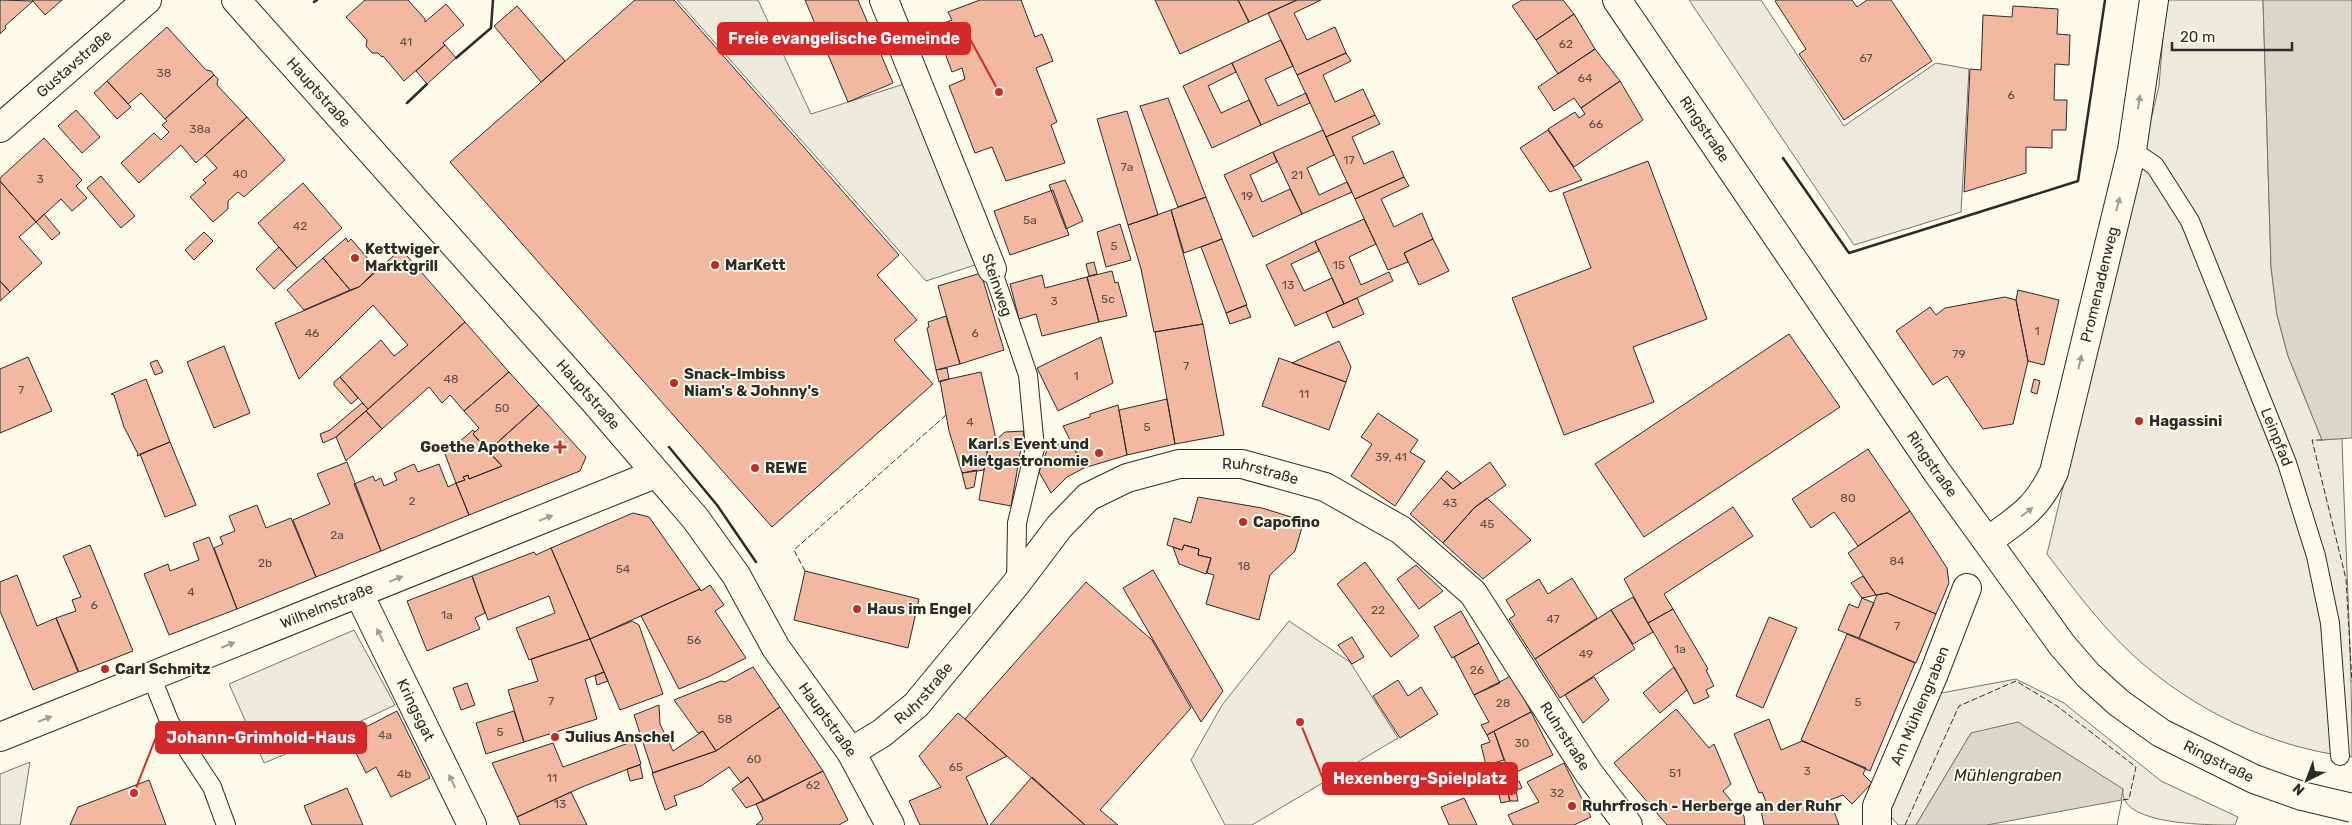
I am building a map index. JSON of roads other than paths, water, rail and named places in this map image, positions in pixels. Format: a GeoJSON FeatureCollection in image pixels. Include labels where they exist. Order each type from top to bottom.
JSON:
{"type":"FeatureCollection","features":[{"type":"Feature","properties":{"kind":"street","name":"Gustavstraße"},"geometry":{"type":"LineString","coordinates":[[0,128],[147,0]]}},
{"type":"Feature","properties":{"kind":"street","name":"Hauptstraße"},"geometry":{"type":"LineString","coordinates":[[236,0],[596,403],[655,474],[695,518],[736,575],[776,648],[851,752],[890,825]]}},
{"type":"Feature","properties":{"kind":"street","name":"Steinweg"},"geometry":{"type":"LineString","coordinates":[[884,0],[992,269]]}},
{"type":"Feature","properties":{"kind":"street","name":"Ringstraße"},"geometry":{"type":"LineString","coordinates":[[1617,0],[1937,472],[2062,645],[2088,675],[2119,703],[2161,733],[2209,758],[2254,779],[2302,796],[2352,808]]}},
{"type":"Feature","properties":{"kind":"street","name":"Promenadenweg"},"geometry":{"type":"LineString","coordinates":[[1988,541],[2033,507],[2044,494],[2054,472],[2132,150],[2154,0]]}},
{"type":"Feature","properties":{"kind":"street","name":"Ruhrstraße"},"geometry":{"type":"LineString","coordinates":[[851,752],[882,733],[916,706],[1016,584],[1059,527],[1088,497],[1126,478],[1179,464],[1242,464],[1325,487],[1401,530],[1473,593],[1588,772],[1628,825]]}},
{"type":"Feature","properties":{"kind":"street","name":"Wilhelmstraße"},"geometry":{"type":"LineString","coordinates":[[0,737],[655,474]]}},
{"type":"Feature","properties":{"kind":"street","name":"Am Mühlengraben"},"geometry":{"type":"LineString","coordinates":[[1877,825],[1877,806],[1933,676],[1968,588]]}},
{"type":"Feature","properties":{"kind":"street","name":"Kringsgat"},"geometry":{"type":"LineString","coordinates":[[359,594],[472,825]]}},
{"type":"Feature","properties":{"kind":"lane","name":"Leinpfad"},"geometry":{"type":"LineString","coordinates":[[2132,150],[2154,166],[2190,221],[2287,463],[2316,556],[2330,623],[2340,756]]}},
{"type":"Feature","properties":{"kind":"lane","name":"Steinweg"},"geometry":{"type":"LineString","coordinates":[[992,269],[1028,376],[1034,448],[1017,523],[1016,584]]}},
{"type":"Feature","properties":{"kind":"lane"},"geometry":{"type":"LineString","coordinates":[[151,676],[170,723],[212,787],[226,825]]}},
{"type":"Feature","properties":{"kind":"water"},"geometry":{"type":"Polygon","coordinates":[[[2263,0],[2352,0],[2352,438],[2322,440],[2288,356],[2277,315],[2271,267],[2263,0]]]}},
{"type":"Feature","properties":{"kind":"water","name":"Mühlengraben"},"geometry":{"type":"Polygon","coordinates":[[[2018,722],[2123,789],[2117,825],[1916,825],[1971,733],[2018,722]]]}},
{"type":"Feature","properties":{"kind":"place","name":"Freie evangelische Gemeinde"},"geometry":{"type":"Point","coordinates":[999,92]}},
{"type":"Feature","properties":{"kind":"place","name":"Kettwiger Marktgrill"},"geometry":{"type":"Point","coordinates":[355,258]}},
{"type":"Feature","properties":{"kind":"place","name":"MarKett"},"geometry":{"type":"Point","coordinates":[715,265]}},
{"type":"Feature","properties":{"kind":"place","name":"Snack-Imbiss Niam's & Johnny's"},"geometry":{"type":"Point","coordinates":[674,383]}},
{"type":"Feature","properties":{"kind":"place","name":"Hagassini"},"geometry":{"type":"Point","coordinates":[2139,421]}},
{"type":"Feature","properties":{"kind":"place","name":"Goethe Apotheke"},"geometry":{"type":"Point","coordinates":[560,447]}},
{"type":"Feature","properties":{"kind":"place","name":"Karl.s Event und Mietgastronomie"},"geometry":{"type":"Point","coordinates":[1099,453]}},
{"type":"Feature","properties":{"kind":"place","name":"REWE"},"geometry":{"type":"Point","coordinates":[755,468]}},
{"type":"Feature","properties":{"kind":"place","name":"Capofino"},"geometry":{"type":"Point","coordinates":[1243,522]}},
{"type":"Feature","properties":{"kind":"place","name":"Haus im Engel"},"geometry":{"type":"Point","coordinates":[857,609]}},
{"type":"Feature","properties":{"kind":"place","name":"Carl Schmitz"},"geometry":{"type":"Point","coordinates":[105,669]}},
{"type":"Feature","properties":{"kind":"place","name":"Hexenberg-Spielplatz"},"geometry":{"type":"Point","coordinates":[1300,722]}},
{"type":"Feature","properties":{"kind":"place","name":"Julius Anschel"},"geometry":{"type":"Point","coordinates":[555,737]}},
{"type":"Feature","properties":{"kind":"place","name":"Johann-Grimhold-Haus"},"geometry":{"type":"Point","coordinates":[134,793]}},
{"type":"Feature","properties":{"kind":"place","name":"Ruhrfrosch - Herberge an der Ruhr"},"geometry":{"type":"Point","coordinates":[1572,806]}}]}
